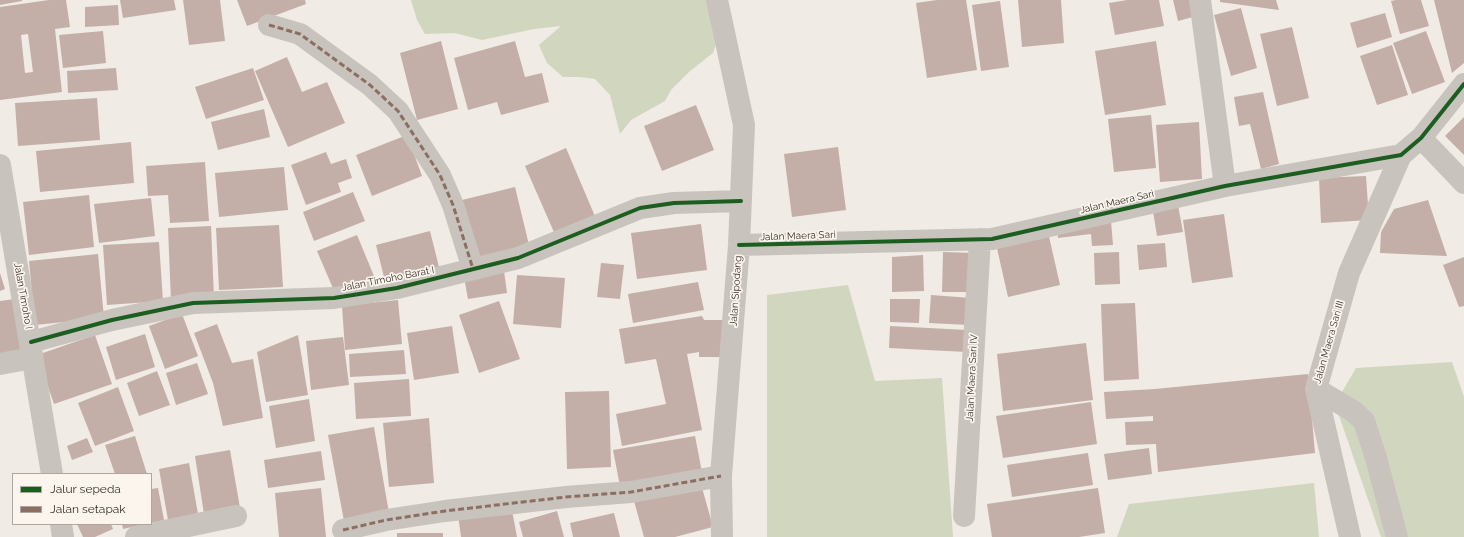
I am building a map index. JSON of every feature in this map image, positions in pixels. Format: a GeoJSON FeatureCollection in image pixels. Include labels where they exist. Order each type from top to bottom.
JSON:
{"type":"FeatureCollection","features":[{"type":"Feature","properties":{"kind":"street","name":"Jalan Sipodang"},"geometry":{"type":"LineString","coordinates":[[717,0],[744,125],[739,245],[721,476],[722,537]]}},
{"type":"Feature","properties":{"kind":"street"},"geometry":{"type":"LineString","coordinates":[[1200,0],[1225,186]]}},
{"type":"Feature","properties":{"kind":"street"},"geometry":{"type":"LineString","coordinates":[[269,26],[300,34],[370,85],[398,111],[440,175],[453,205],[473,269]]}},
{"type":"Feature","properties":{"kind":"street"},"geometry":{"type":"LineString","coordinates":[[1401,155],[1421,138],[1464,84]]}},
{"type":"Feature","properties":{"kind":"street"},"geometry":{"type":"LineString","coordinates":[[1421,138],[1464,183]]}},
{"type":"Feature","properties":{"kind":"street","name":"Jalan Maera Sari"},"geometry":{"type":"LineString","coordinates":[[739,245],[992,238],[1225,186],[1401,155]]}},
{"type":"Feature","properties":{"kind":"street","name":"Jalan Maera Sari III"},"geometry":{"type":"LineString","coordinates":[[1350,537],[1316,389],[1350,273],[1401,155]]}},
{"type":"Feature","properties":{"kind":"street","name":"Jalan Timoho I"},"geometry":{"type":"LineString","coordinates":[[0,165],[52,473]]}},
{"type":"Feature","properties":{"kind":"street","name":"Jalan Timoho Barat I"},"geometry":{"type":"LineString","coordinates":[[0,364],[32,350],[112,320],[193,303],[334,298],[397,288],[518,258],[640,208],[674,203],[741,201]]}},
{"type":"Feature","properties":{"kind":"street","name":"Jalan Maera Sari IV"},"geometry":{"type":"LineString","coordinates":[[964,516],[980,239]]}},
{"type":"Feature","properties":{"kind":"street"},"geometry":{"type":"LineString","coordinates":[[1316,389],[1352,411],[1364,421],[1376,458],[1397,537]]}},
{"type":"Feature","properties":{"kind":"street"},"geometry":{"type":"LineString","coordinates":[[342,530],[386,520],[445,511],[566,497],[631,492],[721,476]]}},
{"type":"Feature","properties":{"kind":"street"},"geometry":{"type":"LineString","coordinates":[[136,537],[236,516]]}},
{"type":"Feature","properties":{"kind":"street"},"geometry":{"type":"LineString","coordinates":[[61,525],[63,537]]}},
{"type":"Feature","properties":{"kind":"green space"},"geometry":{"type":"Polygon","coordinates":[[[411,0],[713,0],[720,33],[713,53],[690,71],[671,90],[665,101],[631,120],[620,134],[610,95],[595,79],[563,77],[547,63],[539,45],[561,26],[534,29],[482,40],[455,33],[425,34],[417,20],[411,0]]]}},
{"type":"Feature","properties":{"kind":"green space"},"geometry":{"type":"Polygon","coordinates":[[[848,285],[875,381],[942,378],[953,537],[767,537],[767,295],[848,285]]]}},
{"type":"Feature","properties":{"kind":"green space"},"geometry":{"type":"Polygon","coordinates":[[[1452,362],[1464,397],[1464,537],[1381,537],[1335,404],[1356,368],[1452,362]]]}},
{"type":"Feature","properties":{"kind":"green space"},"geometry":{"type":"Polygon","coordinates":[[[1314,483],[1319,537],[1117,537],[1129,504],[1314,483]]]}},
{"type":"Feature","properties":{"kind":"building"},"geometry":{"type":"Polygon","coordinates":[[[0,0],[22,0],[22,1],[0,5],[0,0]]]}},
{"type":"Feature","properties":{"kind":"building"},"geometry":{"type":"Polygon","coordinates":[[[49,0],[66,0],[70,27],[55,29],[62,92],[0,100],[0,7],[49,0]],[[28,34],[21,35],[25,73],[33,72],[28,34]]]}},
{"type":"Feature","properties":{"kind":"building"},"geometry":{"type":"Polygon","coordinates":[[[120,0],[174,0],[176,10],[123,18],[120,0]]]}},
{"type":"Feature","properties":{"kind":"building"},"geometry":{"type":"Polygon","coordinates":[[[183,0],[220,0],[225,41],[189,45],[183,0]]]}},
{"type":"Feature","properties":{"kind":"building"},"geometry":{"type":"Polygon","coordinates":[[[237,0],[305,0],[306,4],[247,26],[237,0]]]}},
{"type":"Feature","properties":{"kind":"building"},"geometry":{"type":"Polygon","coordinates":[[[937,0],[966,0],[977,70],[927,78],[916,3],[937,0]]]}},
{"type":"Feature","properties":{"kind":"building"},"geometry":{"type":"Polygon","coordinates":[[[1018,0],[1061,0],[1064,43],[1022,47],[1018,0]]]}},
{"type":"Feature","properties":{"kind":"building"},"geometry":{"type":"Polygon","coordinates":[[[1127,0],[1159,0],[1164,26],[1115,35],[1109,3],[1127,0]]]}},
{"type":"Feature","properties":{"kind":"building"},"geometry":{"type":"Polygon","coordinates":[[[1173,0],[1197,0],[1200,15],[1178,21],[1173,0]]]}},
{"type":"Feature","properties":{"kind":"building"},"geometry":{"type":"Polygon","coordinates":[[[1220,0],[1276,0],[1279,10],[1220,2],[1220,0]]]}},
{"type":"Feature","properties":{"kind":"building"},"geometry":{"type":"Polygon","coordinates":[[[1421,0],[1429,26],[1400,34],[1391,1],[1421,0]]]}},
{"type":"Feature","properties":{"kind":"building"},"geometry":{"type":"Polygon","coordinates":[[[1434,0],[1464,0],[1464,63],[1452,73],[1434,0]]]}},
{"type":"Feature","properties":{"kind":"building"},"geometry":{"type":"Polygon","coordinates":[[[1000,1],[1009,67],[981,71],[972,5],[1000,1]]]}},
{"type":"Feature","properties":{"kind":"building"},"geometry":{"type":"Polygon","coordinates":[[[118,5],[119,25],[85,27],[85,7],[118,5]]]}},
{"type":"Feature","properties":{"kind":"building"},"geometry":{"type":"Polygon","coordinates":[[[1241,8],[1257,68],[1231,76],[1214,15],[1241,8]]]}},
{"type":"Feature","properties":{"kind":"building"},"geometry":{"type":"Polygon","coordinates":[[[1385,13],[1392,37],[1357,48],[1350,23],[1385,13]]]}},
{"type":"Feature","properties":{"kind":"building"},"geometry":{"type":"Polygon","coordinates":[[[1292,27],[1309,98],[1277,106],[1260,34],[1292,27]]]}},
{"type":"Feature","properties":{"kind":"building"},"geometry":{"type":"Polygon","coordinates":[[[103,31],[106,63],[63,68],[59,35],[103,31]]]}},
{"type":"Feature","properties":{"kind":"building"},"geometry":{"type":"Polygon","coordinates":[[[1426,31],[1445,82],[1412,94],[1393,43],[1426,31]]]}},
{"type":"Feature","properties":{"kind":"building"},"geometry":{"type":"Polygon","coordinates":[[[441,41],[458,109],[417,120],[400,53],[441,41]]]}},
{"type":"Feature","properties":{"kind":"building"},"geometry":{"type":"Polygon","coordinates":[[[515,41],[525,77],[542,73],[549,102],[501,115],[497,102],[468,110],[454,58],[515,41]]]}},
{"type":"Feature","properties":{"kind":"building"},"geometry":{"type":"Polygon","coordinates":[[[1156,41],[1166,105],[1105,115],[1095,51],[1156,41]]]}},
{"type":"Feature","properties":{"kind":"building"},"geometry":{"type":"Polygon","coordinates":[[[1392,45],[1408,95],[1377,105],[1360,56],[1392,45]]]}},
{"type":"Feature","properties":{"kind":"building"},"geometry":{"type":"Polygon","coordinates":[[[287,57],[302,92],[327,82],[345,123],[288,147],[255,71],[287,57]]]}},
{"type":"Feature","properties":{"kind":"building"},"geometry":{"type":"Polygon","coordinates":[[[116,68],[118,90],[68,93],[67,71],[116,68]]]}},
{"type":"Feature","properties":{"kind":"building"},"geometry":{"type":"Polygon","coordinates":[[[253,68],[264,100],[206,119],[195,87],[253,68]]]}},
{"type":"Feature","properties":{"kind":"building"},"geometry":{"type":"Polygon","coordinates":[[[1263,92],[1279,164],[1261,169],[1250,124],[1239,126],[1234,97],[1263,92]]]}},
{"type":"Feature","properties":{"kind":"building"},"geometry":{"type":"Polygon","coordinates":[[[97,98],[100,140],[18,146],[15,103],[97,98]]]}},
{"type":"Feature","properties":{"kind":"building"},"geometry":{"type":"Polygon","coordinates":[[[696,105],[714,150],[662,171],[644,126],[696,105]]]}},
{"type":"Feature","properties":{"kind":"building"},"geometry":{"type":"Polygon","coordinates":[[[264,109],[270,137],[218,150],[211,122],[264,109]]]}},
{"type":"Feature","properties":{"kind":"building"},"geometry":{"type":"Polygon","coordinates":[[[1151,115],[1156,168],[1114,172],[1108,119],[1151,115]]]}},
{"type":"Feature","properties":{"kind":"building"},"geometry":{"type":"Polygon","coordinates":[[[1464,117],[1464,155],[1445,136],[1464,117]]]}},
{"type":"Feature","properties":{"kind":"building"},"geometry":{"type":"Polygon","coordinates":[[[1199,122],[1202,179],[1160,182],[1156,125],[1199,122]]]}},
{"type":"Feature","properties":{"kind":"building"},"geometry":{"type":"Polygon","coordinates":[[[407,135],[422,176],[372,196],[356,155],[407,135]]]}},
{"type":"Feature","properties":{"kind":"building"},"geometry":{"type":"Polygon","coordinates":[[[131,142],[134,183],[40,192],[36,151],[131,142]]]}},
{"type":"Feature","properties":{"kind":"building"},"geometry":{"type":"Polygon","coordinates":[[[838,147],[846,210],[792,217],[784,154],[838,147]]]}},
{"type":"Feature","properties":{"kind":"building"},"geometry":{"type":"Polygon","coordinates":[[[566,148],[597,221],[557,239],[525,166],[566,148]]]}},
{"type":"Feature","properties":{"kind":"building"},"geometry":{"type":"Polygon","coordinates":[[[326,152],[331,164],[346,159],[352,178],[338,183],[341,192],[306,205],[291,165],[326,152]]]}},
{"type":"Feature","properties":{"kind":"building"},"geometry":{"type":"Polygon","coordinates":[[[205,162],[209,221],[170,223],[168,195],[148,196],[146,166],[205,162]]]}},
{"type":"Feature","properties":{"kind":"building"},"geometry":{"type":"Polygon","coordinates":[[[284,167],[288,210],[219,217],[215,173],[284,167]]]}},
{"type":"Feature","properties":{"kind":"building"},"geometry":{"type":"Polygon","coordinates":[[[1366,176],[1369,220],[1321,223],[1319,178],[1366,176]]]}},
{"type":"Feature","properties":{"kind":"building"},"geometry":{"type":"Polygon","coordinates":[[[515,187],[530,249],[476,261],[462,200],[515,187]]]}},
{"type":"Feature","properties":{"kind":"building"},"geometry":{"type":"Polygon","coordinates":[[[353,192],[365,221],[314,241],[303,212],[353,192]]]}},
{"type":"Feature","properties":{"kind":"building"},"geometry":{"type":"Polygon","coordinates":[[[89,195],[94,247],[29,255],[23,202],[89,195]]]}},
{"type":"Feature","properties":{"kind":"building"},"geometry":{"type":"Polygon","coordinates":[[[151,198],[155,236],[99,243],[94,204],[151,198]]]}},
{"type":"Feature","properties":{"kind":"building"},"geometry":{"type":"Polygon","coordinates":[[[1177,200],[1183,232],[1157,236],[1152,205],[1177,200]]]}},
{"type":"Feature","properties":{"kind":"building"},"geometry":{"type":"Polygon","coordinates":[[[1428,200],[1447,256],[1380,253],[1381,232],[1394,209],[1428,200]]]}},
{"type":"Feature","properties":{"kind":"building"},"geometry":{"type":"Polygon","coordinates":[[[1224,214],[1233,277],[1192,283],[1183,220],[1224,214]]]}},
{"type":"Feature","properties":{"kind":"building"},"geometry":{"type":"Polygon","coordinates":[[[1111,221],[1113,245],[1092,246],[1091,234],[1058,238],[1057,225],[1111,221]]]}},
{"type":"Feature","properties":{"kind":"building"},"geometry":{"type":"Polygon","coordinates":[[[701,224],[707,270],[637,279],[631,233],[701,224]]]}},
{"type":"Feature","properties":{"kind":"building"},"geometry":{"type":"Polygon","coordinates":[[[279,225],[283,287],[219,290],[216,228],[279,225]]]}},
{"type":"Feature","properties":{"kind":"building"},"geometry":{"type":"Polygon","coordinates":[[[211,226],[214,298],[171,301],[168,228],[211,226]]]}},
{"type":"Feature","properties":{"kind":"building"},"geometry":{"type":"Polygon","coordinates":[[[430,231],[439,267],[385,281],[376,245],[430,231]]]}},
{"type":"Feature","properties":{"kind":"building"},"geometry":{"type":"Polygon","coordinates":[[[1048,232],[1060,285],[1008,297],[996,244],[1048,232]]]}},
{"type":"Feature","properties":{"kind":"building"},"geometry":{"type":"Polygon","coordinates":[[[357,235],[374,276],[335,293],[317,251],[357,235]]]}},
{"type":"Feature","properties":{"kind":"building"},"geometry":{"type":"Polygon","coordinates":[[[159,242],[163,301],[107,305],[103,245],[159,242]]]}},
{"type":"Feature","properties":{"kind":"building"},"geometry":{"type":"Polygon","coordinates":[[[1165,243],[1167,267],[1139,270],[1137,245],[1165,243]]]}},
{"type":"Feature","properties":{"kind":"building"},"geometry":{"type":"Polygon","coordinates":[[[943,252],[973,253],[971,292],[942,292],[943,252]]]}},
{"type":"Feature","properties":{"kind":"building"},"geometry":{"type":"Polygon","coordinates":[[[1119,252],[1120,284],[1095,285],[1094,253],[1119,252]]]}},
{"type":"Feature","properties":{"kind":"building"},"geometry":{"type":"Polygon","coordinates":[[[98,254],[104,318],[35,325],[29,261],[98,254]]]}},
{"type":"Feature","properties":{"kind":"building"},"geometry":{"type":"Polygon","coordinates":[[[923,255],[924,291],[892,292],[892,257],[923,255]]]}},
{"type":"Feature","properties":{"kind":"building"},"geometry":{"type":"Polygon","coordinates":[[[1464,257],[1464,306],[1459,307],[1443,265],[1464,257]]]}},
{"type":"Feature","properties":{"kind":"building"},"geometry":{"type":"Polygon","coordinates":[[[601,263],[624,265],[620,299],[597,297],[601,263]]]}},
{"type":"Feature","properties":{"kind":"building"},"geometry":{"type":"Polygon","coordinates":[[[504,271],[507,293],[468,299],[464,277],[504,271]]]}},
{"type":"Feature","properties":{"kind":"building"},"geometry":{"type":"Polygon","coordinates":[[[0,273],[5,289],[0,291],[0,273]]]}},
{"type":"Feature","properties":{"kind":"building"},"geometry":{"type":"Polygon","coordinates":[[[517,275],[565,278],[561,328],[513,324],[517,275]]]}},
{"type":"Feature","properties":{"kind":"building"},"geometry":{"type":"Polygon","coordinates":[[[698,282],[704,310],[633,323],[628,294],[698,282]]]}},
{"type":"Feature","properties":{"kind":"building"},"geometry":{"type":"Polygon","coordinates":[[[931,295],[971,298],[969,325],[929,323],[931,295]]]}},
{"type":"Feature","properties":{"kind":"building"},"geometry":{"type":"Polygon","coordinates":[[[15,299],[24,354],[0,358],[0,301],[15,299]]]}},
{"type":"Feature","properties":{"kind":"building"},"geometry":{"type":"Polygon","coordinates":[[[890,299],[920,299],[919,323],[890,322],[890,299]]]}},
{"type":"Feature","properties":{"kind":"building"},"geometry":{"type":"Polygon","coordinates":[[[398,300],[402,344],[345,350],[342,306],[398,300]]]}},
{"type":"Feature","properties":{"kind":"building"},"geometry":{"type":"Polygon","coordinates":[[[499,301],[520,359],[479,373],[459,315],[499,301]]]}},
{"type":"Feature","properties":{"kind":"building"},"geometry":{"type":"Polygon","coordinates":[[[1135,303],[1139,379],[1104,381],[1101,304],[1135,303]]]}},
{"type":"Feature","properties":{"kind":"building"},"geometry":{"type":"Polygon","coordinates":[[[182,314],[198,356],[165,369],[149,326],[182,314]]]}},
{"type":"Feature","properties":{"kind":"building"},"geometry":{"type":"Polygon","coordinates":[[[702,316],[704,320],[723,320],[723,357],[699,357],[699,352],[687,354],[702,430],[622,446],[616,414],[666,404],[656,359],[625,364],[619,329],[702,316]]]}},
{"type":"Feature","properties":{"kind":"building"},"geometry":{"type":"Polygon","coordinates":[[[217,324],[232,363],[253,359],[263,418],[223,426],[213,383],[194,333],[217,324]]]}},
{"type":"Feature","properties":{"kind":"building"},"geometry":{"type":"Polygon","coordinates":[[[452,326],[459,373],[414,380],[407,333],[452,326]]]}},
{"type":"Feature","properties":{"kind":"building"},"geometry":{"type":"Polygon","coordinates":[[[890,326],[967,330],[966,352],[889,348],[890,326]]]}},
{"type":"Feature","properties":{"kind":"building"},"geometry":{"type":"Polygon","coordinates":[[[145,334],[155,367],[116,380],[106,347],[145,334]]]}},
{"type":"Feature","properties":{"kind":"building"},"geometry":{"type":"Polygon","coordinates":[[[95,335],[112,384],[54,404],[37,355],[95,335]]]}},
{"type":"Feature","properties":{"kind":"building"},"geometry":{"type":"Polygon","coordinates":[[[298,335],[308,395],[266,402],[257,352],[298,335]]]}},
{"type":"Feature","properties":{"kind":"building"},"geometry":{"type":"Polygon","coordinates":[[[343,337],[349,385],[311,390],[306,341],[343,337]]]}},
{"type":"Feature","properties":{"kind":"building"},"geometry":{"type":"Polygon","coordinates":[[[1086,343],[1093,400],[1003,411],[997,354],[1086,343]]]}},
{"type":"Feature","properties":{"kind":"building"},"geometry":{"type":"Polygon","coordinates":[[[404,350],[406,374],[350,377],[349,354],[404,350]]]}},
{"type":"Feature","properties":{"kind":"building"},"geometry":{"type":"Polygon","coordinates":[[[197,363],[208,394],[176,405],[166,373],[197,363]]]}},
{"type":"Feature","properties":{"kind":"building"},"geometry":{"type":"Polygon","coordinates":[[[157,371],[170,405],[139,416],[127,383],[157,371]]]}},
{"type":"Feature","properties":{"kind":"building"},"geometry":{"type":"Polygon","coordinates":[[[1308,374],[1315,453],[1158,472],[1156,444],[1126,445],[1125,422],[1153,421],[1153,416],[1106,419],[1104,392],[1155,389],[1308,374]]]}},
{"type":"Feature","properties":{"kind":"building"},"geometry":{"type":"Polygon","coordinates":[[[409,379],[411,416],[356,419],[354,383],[409,379]]]}},
{"type":"Feature","properties":{"kind":"building"},"geometry":{"type":"Polygon","coordinates":[[[118,387],[134,431],[95,446],[78,403],[118,387]]]}},
{"type":"Feature","properties":{"kind":"building"},"geometry":{"type":"Polygon","coordinates":[[[609,391],[611,467],[567,469],[565,392],[609,391]]]}},
{"type":"Feature","properties":{"kind":"building"},"geometry":{"type":"Polygon","coordinates":[[[309,399],[315,441],[276,448],[269,406],[309,399]]]}},
{"type":"Feature","properties":{"kind":"building"},"geometry":{"type":"Polygon","coordinates":[[[1091,402],[1097,444],[1003,458],[996,416],[1091,402]]]}},
{"type":"Feature","properties":{"kind":"building"},"geometry":{"type":"Polygon","coordinates":[[[429,418],[434,483],[389,487],[383,423],[429,418]]]}},
{"type":"Feature","properties":{"kind":"building"},"geometry":{"type":"Polygon","coordinates":[[[374,427],[389,513],[344,521],[328,435],[374,427]]]}},
{"type":"Feature","properties":{"kind":"building"},"geometry":{"type":"Polygon","coordinates":[[[135,436],[147,473],[115,473],[105,445],[135,436]]]}},
{"type":"Feature","properties":{"kind":"building"},"geometry":{"type":"Polygon","coordinates":[[[695,436],[702,472],[620,486],[613,450],[695,436]]]}},
{"type":"Feature","properties":{"kind":"building"},"geometry":{"type":"Polygon","coordinates":[[[87,438],[93,452],[72,460],[67,446],[87,438]]]}},
{"type":"Feature","properties":{"kind":"building"},"geometry":{"type":"Polygon","coordinates":[[[1149,448],[1152,474],[1108,480],[1104,454],[1149,448]]]}},
{"type":"Feature","properties":{"kind":"building"},"geometry":{"type":"Polygon","coordinates":[[[230,450],[240,508],[204,514],[195,456],[230,450]]]}},
{"type":"Feature","properties":{"kind":"building"},"geometry":{"type":"Polygon","coordinates":[[[321,451],[325,480],[268,488],[264,460],[321,451]]]}},
{"type":"Feature","properties":{"kind":"building"},"geometry":{"type":"Polygon","coordinates":[[[1088,453],[1093,485],[1012,497],[1007,465],[1088,453]]]}},
{"type":"Feature","properties":{"kind":"building"},"geometry":{"type":"Polygon","coordinates":[[[189,463],[198,514],[168,520],[159,469],[189,463]]]}},
{"type":"Feature","properties":{"kind":"building"},"geometry":{"type":"Polygon","coordinates":[[[701,484],[713,527],[675,537],[644,537],[634,501],[701,484]]]}},
{"type":"Feature","properties":{"kind":"building"},"geometry":{"type":"Polygon","coordinates":[[[158,488],[164,520],[152,523],[152,489],[158,488]]]}},
{"type":"Feature","properties":{"kind":"building"},"geometry":{"type":"Polygon","coordinates":[[[321,488],[326,537],[279,537],[275,493],[321,488]]]}},
{"type":"Feature","properties":{"kind":"building"},"geometry":{"type":"Polygon","coordinates":[[[1098,488],[1105,533],[1079,537],[992,537],[987,504],[1098,488]]]}},
{"type":"Feature","properties":{"kind":"building"},"geometry":{"type":"Polygon","coordinates":[[[511,505],[517,537],[461,537],[458,515],[511,505]]]}},
{"type":"Feature","properties":{"kind":"building"},"geometry":{"type":"Polygon","coordinates":[[[557,511],[564,537],[523,537],[519,522],[557,511]]]}},
{"type":"Feature","properties":{"kind":"building"},"geometry":{"type":"Polygon","coordinates":[[[614,513],[620,537],[573,537],[570,523],[614,513]]]}},
{"type":"Feature","properties":{"kind":"building"},"geometry":{"type":"Polygon","coordinates":[[[77,525],[111,525],[113,529],[95,537],[83,537],[77,525]]]}},
{"type":"Feature","properties":{"kind":"building"},"geometry":{"type":"Polygon","coordinates":[[[122,525],[142,525],[123,529],[122,525]]]}},
{"type":"Feature","properties":{"kind":"building"},"geometry":{"type":"Polygon","coordinates":[[[397,533],[443,533],[443,537],[397,537],[397,533]]]}},
{"type":"Feature","properties":{"kind":"marked path"},"geometry":{"type":"LineString","coordinates":[[269,25],[300,34],[370,85],[398,111],[440,175],[453,205],[473,269]]}},
{"type":"Feature","properties":{"kind":"marked path"},"geometry":{"type":"LineString","coordinates":[[343,530],[386,520],[445,511],[566,497],[631,492],[721,476]]}},
{"type":"Feature","properties":{"kind":"cycle path"},"geometry":{"type":"LineString","coordinates":[[739,245],[992,239],[1225,186],[1401,155],[1421,138],[1464,84]]}},
{"type":"Feature","properties":{"kind":"cycle path"},"geometry":{"type":"LineString","coordinates":[[31,342],[112,320],[193,303],[334,298],[397,288],[518,258],[640,208],[674,203],[741,201]]}}]}
